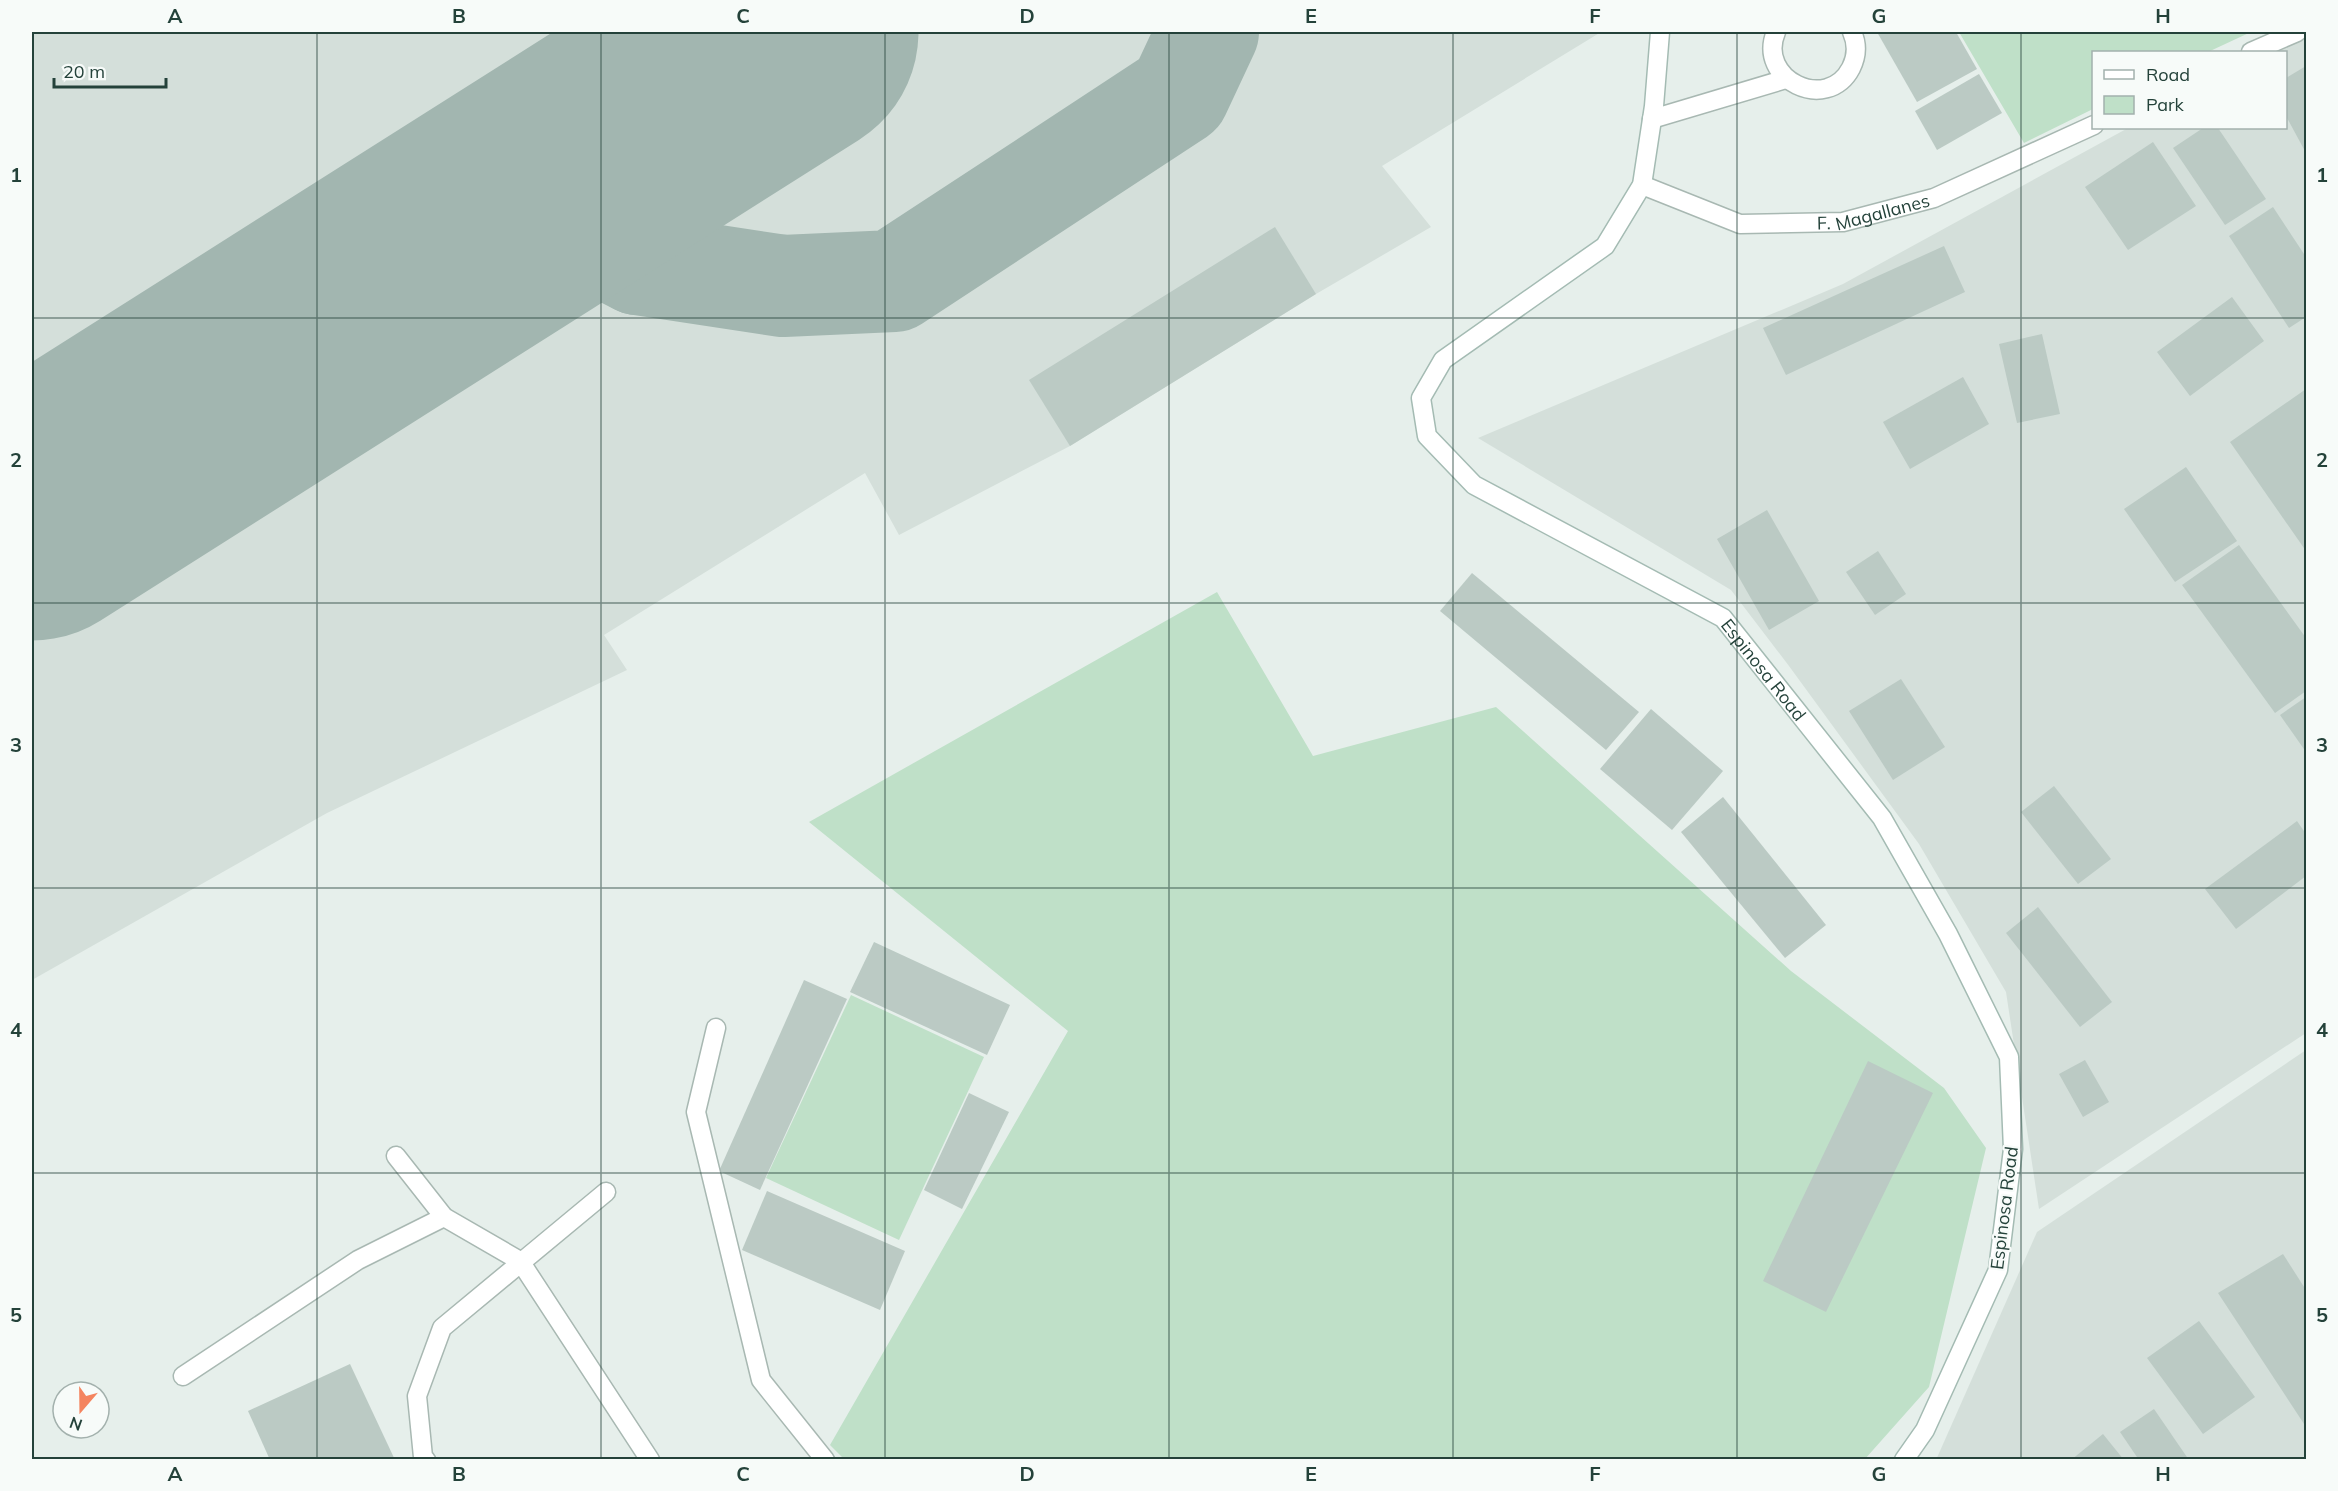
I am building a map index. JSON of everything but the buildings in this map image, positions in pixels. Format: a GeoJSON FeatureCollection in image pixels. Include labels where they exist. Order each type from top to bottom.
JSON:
{"type":"FeatureCollection","features":[{"type":"Feature","properties":{"kind":"street","name":"Espinosa Road"},"geometry":{"type":"LineString","coordinates":[[1660,32],[1652,118],[1642,185],[1605,246],[1443,360],[1421,398],[1427,436],[1474,485],[1723,618],[1882,818],[1948,934],[2009,1057],[2013,1149],[1998,1270],[1925,1430],[1904,1460]]}},
{"type":"Feature","properties":{"kind":"street"},"geometry":{"type":"LineString","coordinates":[[1776,32],[1773,50],[1776,66],[1786,79],[1800,88],[1814,90],[1827,88],[1839,82],[1848,73],[1855,61],[1856,48],[1852,32]]}},
{"type":"Feature","properties":{"kind":"street"},"geometry":{"type":"LineString","coordinates":[[2253,51],[2297,32]]}},
{"type":"Feature","properties":{"kind":"street"},"geometry":{"type":"LineString","coordinates":[[1652,118],[1786,79]]}},
{"type":"Feature","properties":{"kind":"street","name":"F. Magallanes"},"geometry":{"type":"LineString","coordinates":[[1642,185],[1740,224],[1843,222],[1934,198],[2092,126]]}},
{"type":"Feature","properties":{"kind":"street"},"geometry":{"type":"LineString","coordinates":[[716,1028],[696,1112],[761,1380],[825,1460]]}},
{"type":"Feature","properties":{"kind":"street"},"geometry":{"type":"LineString","coordinates":[[396,1156],[444,1216],[520,1261],[651,1460]]}},
{"type":"Feature","properties":{"kind":"street"},"geometry":{"type":"LineString","coordinates":[[426,1460],[423,1457],[417,1396],[442,1328],[606,1192]]}},
{"type":"Feature","properties":{"kind":"street"},"geometry":{"type":"LineString","coordinates":[[183,1376],[358,1260],[444,1216]]}},
{"type":"Feature","properties":{"kind":"shaded area"},"geometry":{"type":"Polygon","coordinates":[[[32,32],[1601,32],[1382,166],[1431,227],[1316,294],[1070,446],[899,535],[865,473],[604,635],[627,670],[327,813],[32,980],[32,32]]]}},
{"type":"Feature","properties":{"kind":"shaded area"},"geometry":{"type":"Polygon","coordinates":[[[2306,38],[2306,1033],[2039,1209],[2006,992],[1919,844],[1731,590],[1478,438],[1843,284],[2126,129],[2287,129],[2287,51],[2278,51],[2306,38]]]}},
{"type":"Feature","properties":{"kind":"shaded area"},"geometry":{"type":"Polygon","coordinates":[[[2306,1050],[2306,1459],[1936,1460],[2037,1232],[2306,1050]]]}},
{"type":"Feature","properties":{"kind":"green space"},"geometry":{"type":"Polygon","coordinates":[[[1959,32],[2251,32],[2210,51],[2092,51],[2092,109],[2024,143],[1959,32]]]}},
{"type":"Feature","properties":{"kind":"green space"},"geometry":{"type":"Polygon","coordinates":[[[1217,592],[1313,756],[1496,707],[1791,971],[1944,1088],[1986,1148],[1929,1387],[1865,1459],[844,1459],[830,1445],[1068,1031],[809,822],[1217,592]]]}},
{"type":"Feature","properties":{"kind":"green space"},"geometry":{"type":"Polygon","coordinates":[[[851,995],[984,1057],[899,1240],[766,1178],[851,995]]]}},
{"type":"Feature","properties":{"kind":"taxiway"},"geometry":{"type":"LineString","coordinates":[[509,211],[542,215],[638,264],[783,286],[894,281],[1179,94],[1208,32]]}},
{"type":"Feature","properties":{"kind":"taxiway"},"geometry":{"type":"LineString","coordinates":[[619,141],[613,214],[638,264]]}},
{"type":"Feature","properties":{"kind":"runway"},"geometry":{"type":"LineString","coordinates":[[32,513],[791,32]]}}]}
